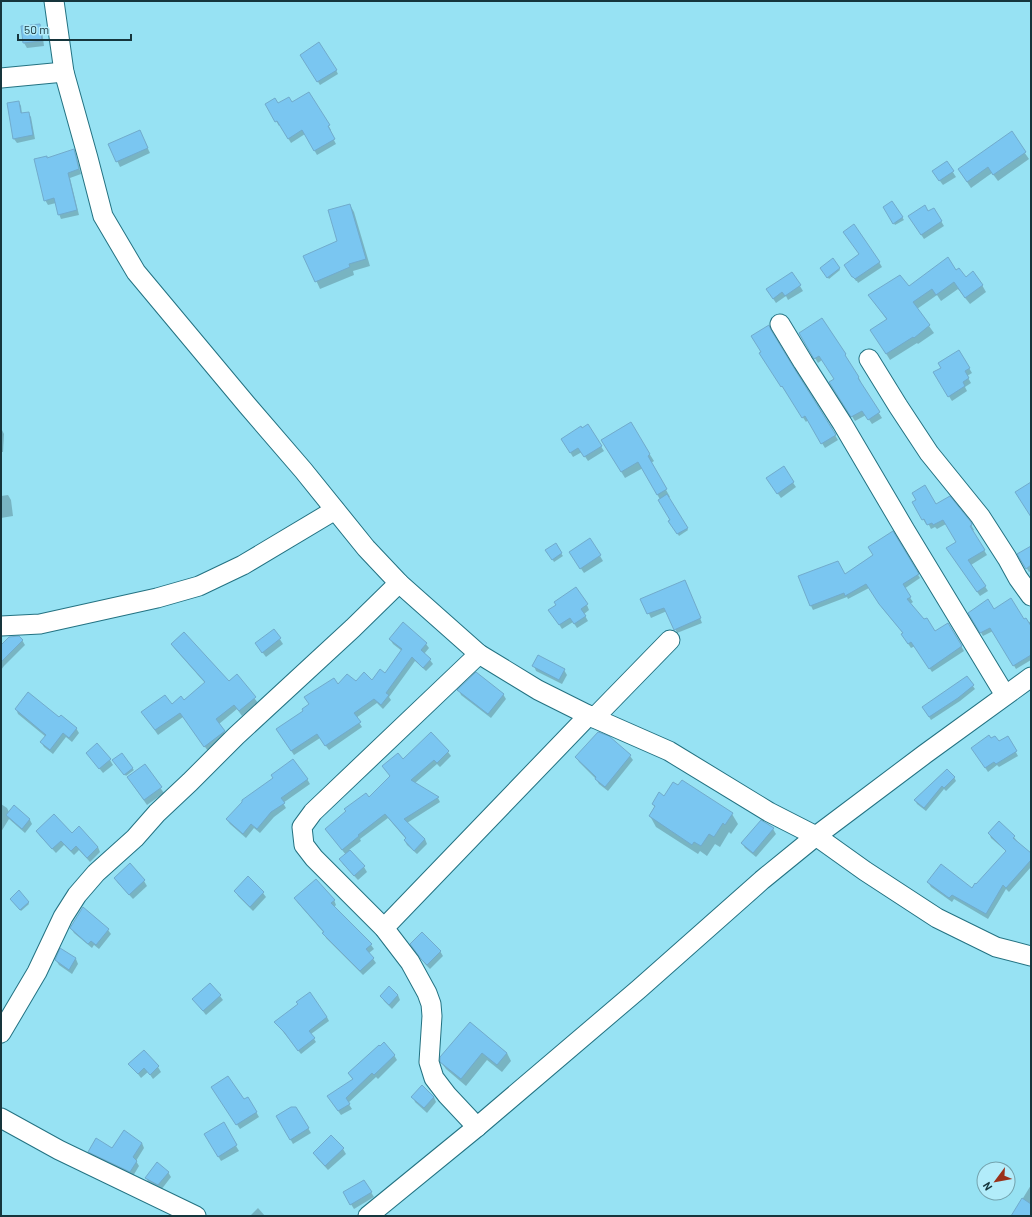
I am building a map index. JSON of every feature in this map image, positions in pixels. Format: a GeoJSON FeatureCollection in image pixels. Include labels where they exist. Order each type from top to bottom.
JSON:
{"type":"FeatureCollection","features":[{"type":"Feature","properties":{"kind":"street"},"geometry":{"type":"LineString","coordinates":[[54,1],[64,72],[103,216],[136,272],[303,470],[366,548],[399,583],[479,654],[538,690],[591,717],[669,751],[769,812],[816,836],[865,871],[937,918],[996,947],[1031,956]]}},
{"type":"Feature","properties":{"kind":"street"},"geometry":{"type":"LineString","coordinates":[[1,78],[64,72]]}},
{"type":"Feature","properties":{"kind":"street"},"geometry":{"type":"LineString","coordinates":[[780,324],[842,423],[1005,695]]}},
{"type":"Feature","properties":{"kind":"street"},"geometry":{"type":"LineString","coordinates":[[869,359],[929,454],[980,516],[1018,578],[1031,596]]}},
{"type":"Feature","properties":{"kind":"street"},"geometry":{"type":"LineString","coordinates":[[1,626],[40,624],[157,598],[199,586],[243,565],[335,510]]}},
{"type":"Feature","properties":{"kind":"street"},"geometry":{"type":"LineString","coordinates":[[1,1033],[37,972],[63,917],[77,895],[96,873],[135,838],[157,812],[190,782],[236,736],[338,642],[399,583]]}},
{"type":"Feature","properties":{"kind":"street"},"geometry":{"type":"LineString","coordinates":[[384,928],[591,717],[670,640]]}},
{"type":"Feature","properties":{"kind":"street"},"geometry":{"type":"LineString","coordinates":[[478,1127],[447,1095],[434,1078],[428,1062],[432,1016],[431,1004],[427,993],[410,962],[384,928],[314,858],[304,845],[302,827],[313,812],[479,654]]}},
{"type":"Feature","properties":{"kind":"street"},"geometry":{"type":"LineString","coordinates":[[368,1216],[478,1127],[639,989],[762,880],[816,836],[1031,677]]}},
{"type":"Feature","properties":{"kind":"street"},"geometry":{"type":"LineString","coordinates":[[1,1118],[58,1150],[196,1216]]}},
{"type":"Feature","properties":{"kind":"building"},"geometry":{"type":"Polygon","coordinates":[[[40,24],[42,41],[23,43],[21,26],[40,24]]]}},
{"type":"Feature","properties":{"kind":"building"},"geometry":{"type":"Polygon","coordinates":[[[319,42],[337,70],[317,82],[300,55],[319,42]]]}},
{"type":"Feature","properties":{"kind":"building"},"geometry":{"type":"Polygon","coordinates":[[[309,92],[330,125],[328,126],[335,139],[314,151],[302,130],[288,139],[277,121],[275,122],[265,104],[275,98],[278,103],[289,97],[292,102],[309,92]]]}},
{"type":"Feature","properties":{"kind":"building"},"geometry":{"type":"Polygon","coordinates":[[[19,101],[21,113],[29,112],[33,135],[13,139],[7,103],[19,101]]]}},
{"type":"Feature","properties":{"kind":"building"},"geometry":{"type":"Polygon","coordinates":[[[140,130],[148,148],[116,162],[108,144],[140,130]]]}},
{"type":"Feature","properties":{"kind":"building"},"geometry":{"type":"Polygon","coordinates":[[[1012,131],[1026,152],[993,175],[988,167],[967,182],[958,169],[1012,131]]]}},
{"type":"Feature","properties":{"kind":"building"},"geometry":{"type":"Polygon","coordinates":[[[74,149],[79,169],[68,173],[77,210],[58,215],[54,198],[44,201],[34,159],[47,156],[47,158],[74,149]]]}},
{"type":"Feature","properties":{"kind":"building"},"geometry":{"type":"Polygon","coordinates":[[[947,161],[954,171],[939,181],[932,171],[947,161]]]}},
{"type":"Feature","properties":{"kind":"building"},"geometry":{"type":"Polygon","coordinates":[[[892,201],[903,217],[893,224],[883,207],[892,201]]]}},
{"type":"Feature","properties":{"kind":"building"},"geometry":{"type":"Polygon","coordinates":[[[350,204],[366,259],[349,264],[350,267],[315,282],[303,256],[337,241],[328,210],[350,204]]]}},
{"type":"Feature","properties":{"kind":"building"},"geometry":{"type":"Polygon","coordinates":[[[925,205],[928,211],[934,208],[942,221],[921,235],[908,216],[925,205]]]}},
{"type":"Feature","properties":{"kind":"building"},"geometry":{"type":"Polygon","coordinates":[[[854,224],[880,262],[855,279],[844,265],[859,254],[843,232],[854,224]]]}},
{"type":"Feature","properties":{"kind":"building"},"geometry":{"type":"Polygon","coordinates":[[[948,257],[956,270],[959,268],[966,277],[973,271],[983,285],[965,298],[954,282],[936,295],[932,289],[913,302],[930,325],[914,338],[913,337],[886,354],[870,330],[887,319],[868,295],[900,275],[909,286],[948,257]]]}},
{"type":"Feature","properties":{"kind":"building"},"geometry":{"type":"Polygon","coordinates":[[[833,258],[840,268],[827,278],[820,268],[833,258]]]}},
{"type":"Feature","properties":{"kind":"building"},"geometry":{"type":"Polygon","coordinates":[[[792,272],[801,285],[785,296],[782,292],[773,299],[766,289],[792,272]]]}},
{"type":"Feature","properties":{"kind":"building"},"geometry":{"type":"Polygon","coordinates":[[[822,318],[846,354],[845,355],[859,377],[858,378],[880,412],[868,420],[862,411],[851,417],[829,382],[834,379],[819,356],[814,359],[799,333],[822,318]]]}},
{"type":"Feature","properties":{"kind":"building"},"geometry":{"type":"Polygon","coordinates":[[[769,325],[836,435],[821,444],[805,416],[802,418],[782,386],[781,387],[759,353],[761,352],[751,336],[769,325]]]}},
{"type":"Feature","properties":{"kind":"building"},"geometry":{"type":"Polygon","coordinates":[[[959,350],[970,368],[965,371],[969,378],[963,382],[965,386],[948,397],[933,372],[941,368],[938,363],[959,350]]]}},
{"type":"Feature","properties":{"kind":"building"},"geometry":{"type":"Polygon","coordinates":[[[631,422],[650,454],[648,456],[667,489],[657,495],[638,462],[621,472],[601,440],[631,422]]]}},
{"type":"Feature","properties":{"kind":"building"},"geometry":{"type":"Polygon","coordinates":[[[588,424],[602,446],[584,457],[578,448],[570,453],[561,439],[581,426],[582,428],[588,424]]]}},
{"type":"Feature","properties":{"kind":"building"},"geometry":{"type":"Polygon","coordinates":[[[784,466],[794,482],[777,494],[766,478],[784,466]]]}},
{"type":"Feature","properties":{"kind":"building"},"geometry":{"type":"Polygon","coordinates":[[[1031,482],[1031,517],[1015,492],[1031,482]]]}},
{"type":"Feature","properties":{"kind":"building"},"geometry":{"type":"Polygon","coordinates":[[[925,485],[936,504],[950,496],[971,522],[972,525],[970,526],[985,550],[968,560],[986,586],[977,592],[946,548],[956,542],[943,520],[933,525],[932,523],[927,525],[924,519],[922,520],[912,502],[916,500],[912,493],[925,485]]]}},
{"type":"Feature","properties":{"kind":"building"},"geometry":{"type":"Polygon","coordinates":[[[667,494],[688,528],[677,534],[668,521],[670,520],[658,500],[667,494]]]}},
{"type":"Feature","properties":{"kind":"building"},"geometry":{"type":"Polygon","coordinates":[[[893,531],[919,574],[903,584],[911,597],[907,599],[924,619],[927,618],[935,631],[948,623],[962,646],[929,669],[911,642],[908,644],[901,634],[903,633],[879,604],[866,584],[845,596],[844,593],[810,606],[798,576],[838,561],[845,574],[873,555],[868,547],[893,531]]]}},
{"type":"Feature","properties":{"kind":"building"},"geometry":{"type":"Polygon","coordinates":[[[590,538],[601,555],[580,569],[569,552],[590,538]]]}},
{"type":"Feature","properties":{"kind":"building"},"geometry":{"type":"Polygon","coordinates":[[[556,543],[562,553],[552,560],[545,550],[556,543]]]}},
{"type":"Feature","properties":{"kind":"building"},"geometry":{"type":"Polygon","coordinates":[[[1031,546],[1031,565],[1026,569],[1017,554],[1031,546]]]}},
{"type":"Feature","properties":{"kind":"building"},"geometry":{"type":"Polygon","coordinates":[[[685,580],[701,618],[674,630],[664,608],[647,614],[640,599],[685,580]]]}},
{"type":"Feature","properties":{"kind":"building"},"geometry":{"type":"Polygon","coordinates":[[[576,587],[588,604],[581,609],[586,616],[574,624],[570,618],[559,625],[548,610],[556,605],[554,602],[576,587]]]}},
{"type":"Feature","properties":{"kind":"building"},"geometry":{"type":"Polygon","coordinates":[[[1011,598],[1024,619],[1026,618],[1031,626],[1031,655],[1013,666],[990,628],[980,633],[968,613],[988,599],[994,609],[1011,598]]]}},
{"type":"Feature","properties":{"kind":"building"},"geometry":{"type":"Polygon","coordinates":[[[403,622],[427,643],[421,650],[431,659],[423,668],[412,657],[386,693],[389,695],[381,705],[374,699],[354,713],[361,722],[325,746],[317,734],[291,751],[276,729],[303,711],[302,709],[309,704],[304,697],[334,678],[338,684],[347,674],[356,681],[364,672],[372,680],[380,669],[385,673],[402,649],[389,639],[403,622]]]}},
{"type":"Feature","properties":{"kind":"building"},"geometry":{"type":"Polygon","coordinates":[[[274,629],[281,638],[262,653],[255,643],[274,629]]]}},
{"type":"Feature","properties":{"kind":"building"},"geometry":{"type":"Polygon","coordinates":[[[184,632],[229,681],[237,674],[256,697],[239,711],[234,705],[216,719],[225,731],[204,747],[180,713],[155,730],[141,712],[165,695],[172,704],[181,696],[184,700],[205,682],[171,644],[184,632]]]}},
{"type":"Feature","properties":{"kind":"building"},"geometry":{"type":"Polygon","coordinates":[[[19,636],[23,640],[1,662],[1,645],[9,637],[19,636]]]}},
{"type":"Feature","properties":{"kind":"building"},"geometry":{"type":"Polygon","coordinates":[[[538,655],[565,669],[559,680],[532,666],[538,655]]]}},
{"type":"Feature","properties":{"kind":"building"},"geometry":{"type":"Polygon","coordinates":[[[476,672],[504,694],[488,714],[457,690],[476,672]]]}},
{"type":"Feature","properties":{"kind":"building"},"geometry":{"type":"Polygon","coordinates":[[[967,676],[974,685],[958,698],[929,717],[922,707],[967,676]]]}},
{"type":"Feature","properties":{"kind":"building"},"geometry":{"type":"Polygon","coordinates":[[[28,692],[59,717],[61,715],[77,728],[69,738],[63,733],[50,750],[40,742],[46,735],[15,709],[28,692]]]}},
{"type":"Feature","properties":{"kind":"building"},"geometry":{"type":"Polygon","coordinates":[[[431,732],[449,751],[437,763],[434,760],[411,780],[439,797],[404,819],[425,839],[414,851],[404,840],[406,838],[385,814],[358,835],[359,836],[342,850],[325,829],[346,811],[344,809],[366,793],[369,797],[390,776],[382,766],[398,753],[403,759],[431,732]]]}},
{"type":"Feature","properties":{"kind":"building"},"geometry":{"type":"Polygon","coordinates":[[[598,732],[609,736],[631,755],[605,787],[595,779],[596,777],[575,757],[598,732]]]}},
{"type":"Feature","properties":{"kind":"building"},"geometry":{"type":"Polygon","coordinates":[[[989,735],[991,738],[995,736],[999,741],[1008,736],[1017,751],[996,764],[994,762],[985,768],[971,748],[989,735]]]}},
{"type":"Feature","properties":{"kind":"building"},"geometry":{"type":"Polygon","coordinates":[[[97,743],[111,759],[99,769],[86,753],[97,743]]]}},
{"type":"Feature","properties":{"kind":"building"},"geometry":{"type":"Polygon","coordinates":[[[122,753],[133,768],[124,775],[112,760],[122,753]]]}},
{"type":"Feature","properties":{"kind":"building"},"geometry":{"type":"Polygon","coordinates":[[[293,759],[308,779],[281,798],[285,803],[271,812],[257,829],[251,824],[243,834],[226,819],[242,802],[242,800],[273,778],[271,775],[293,759]]]}},
{"type":"Feature","properties":{"kind":"building"},"geometry":{"type":"Polygon","coordinates":[[[145,764],[162,787],[144,800],[127,777],[145,764]]]}},
{"type":"Feature","properties":{"kind":"building"},"geometry":{"type":"Polygon","coordinates":[[[947,769],[955,777],[944,788],[942,786],[924,808],[914,800],[947,769]]]}},
{"type":"Feature","properties":{"kind":"building"},"geometry":{"type":"Polygon","coordinates":[[[682,780],[733,813],[725,825],[723,823],[714,837],[709,834],[701,846],[694,842],[692,845],[649,816],[655,806],[652,804],[659,792],[664,796],[673,782],[678,785],[682,780]]]}},
{"type":"Feature","properties":{"kind":"building"},"geometry":{"type":"Polygon","coordinates":[[[14,805],[30,819],[22,829],[6,815],[14,805]]]}},
{"type":"Feature","properties":{"kind":"building"},"geometry":{"type":"Polygon","coordinates":[[[54,814],[72,833],[79,826],[98,847],[87,858],[76,846],[71,851],[61,841],[52,849],[36,831],[54,814]]]}},
{"type":"Feature","properties":{"kind":"building"},"geometry":{"type":"Polygon","coordinates":[[[761,820],[774,828],[753,853],[741,843],[761,820]]]}},
{"type":"Feature","properties":{"kind":"building"},"geometry":{"type":"Polygon","coordinates":[[[999,821],[1015,836],[1013,838],[1031,853],[1031,860],[1006,888],[1003,885],[986,914],[952,895],[949,898],[927,882],[941,864],[972,888],[1006,851],[988,833],[999,821]]]}},
{"type":"Feature","properties":{"kind":"building"},"geometry":{"type":"Polygon","coordinates":[[[350,850],[365,866],[354,876],[339,859],[350,850]]]}},
{"type":"Feature","properties":{"kind":"building"},"geometry":{"type":"Polygon","coordinates":[[[130,863],[145,880],[129,895],[114,878],[130,863]]]}},
{"type":"Feature","properties":{"kind":"building"},"geometry":{"type":"Polygon","coordinates":[[[248,876],[264,892],[250,907],[234,891],[248,876]]]}},
{"type":"Feature","properties":{"kind":"building"},"geometry":{"type":"Polygon","coordinates":[[[316,879],[335,900],[331,903],[372,944],[366,949],[374,958],[360,971],[322,933],[324,932],[294,898],[316,879]]]}},
{"type":"Feature","properties":{"kind":"building"},"geometry":{"type":"Polygon","coordinates":[[[19,890],[29,902],[20,910],[10,899],[19,890]]]}},
{"type":"Feature","properties":{"kind":"building"},"geometry":{"type":"Polygon","coordinates":[[[83,907],[109,929],[96,945],[91,941],[88,944],[70,928],[83,907]]]}},
{"type":"Feature","properties":{"kind":"building"},"geometry":{"type":"Polygon","coordinates":[[[422,932],[441,951],[427,965],[410,944],[422,932]]]}},
{"type":"Feature","properties":{"kind":"building"},"geometry":{"type":"Polygon","coordinates":[[[60,948],[76,958],[69,970],[55,960],[60,948]]]}},
{"type":"Feature","properties":{"kind":"building"},"geometry":{"type":"Polygon","coordinates":[[[210,983],[221,995],[203,1011],[192,999],[210,983]]]}},
{"type":"Feature","properties":{"kind":"building"},"geometry":{"type":"Polygon","coordinates":[[[389,986],[398,995],[389,1005],[380,996],[389,986]]]}},
{"type":"Feature","properties":{"kind":"building"},"geometry":{"type":"Polygon","coordinates":[[[310,992],[327,1017],[309,1031],[315,1038],[298,1051],[284,1032],[274,1022],[298,1004],[296,1002],[310,992]]]}},
{"type":"Feature","properties":{"kind":"building"},"geometry":{"type":"Polygon","coordinates":[[[470,1022],[507,1053],[497,1065],[482,1053],[461,1079],[440,1062],[440,1057],[470,1022]]]}},
{"type":"Feature","properties":{"kind":"building"},"geometry":{"type":"Polygon","coordinates":[[[384,1042],[395,1055],[374,1075],[372,1073],[346,1098],[350,1104],[338,1111],[327,1096],[353,1079],[348,1073],[384,1042]]]}},
{"type":"Feature","properties":{"kind":"building"},"geometry":{"type":"Polygon","coordinates":[[[144,1050],[159,1066],[150,1075],[144,1068],[138,1074],[128,1064],[144,1050]]]}},
{"type":"Feature","properties":{"kind":"building"},"geometry":{"type":"Polygon","coordinates":[[[228,1076],[244,1099],[248,1097],[257,1112],[236,1125],[211,1087],[228,1076]]]}},
{"type":"Feature","properties":{"kind":"building"},"geometry":{"type":"Polygon","coordinates":[[[422,1085],[434,1097],[424,1108],[411,1097],[422,1085]]]}},
{"type":"Feature","properties":{"kind":"building"},"geometry":{"type":"Polygon","coordinates":[[[291,1107],[296,1107],[309,1128],[290,1140],[276,1116],[291,1107]]]}},
{"type":"Feature","properties":{"kind":"building"},"geometry":{"type":"Polygon","coordinates":[[[224,1122],[237,1145],[218,1157],[204,1134],[224,1122]]]}},
{"type":"Feature","properties":{"kind":"building"},"geometry":{"type":"Polygon","coordinates":[[[124,1130],[142,1143],[133,1157],[137,1161],[130,1172],[88,1152],[96,1138],[112,1148],[124,1130]]]}},
{"type":"Feature","properties":{"kind":"building"},"geometry":{"type":"Polygon","coordinates":[[[331,1135],[344,1148],[325,1166],[313,1153],[331,1135]]]}},
{"type":"Feature","properties":{"kind":"building"},"geometry":{"type":"Polygon","coordinates":[[[157,1162],[169,1172],[158,1185],[145,1178],[157,1162]]]}},
{"type":"Feature","properties":{"kind":"building"},"geometry":{"type":"Polygon","coordinates":[[[364,1180],[372,1192],[350,1205],[343,1192],[364,1180]]]}},
{"type":"Feature","properties":{"kind":"building"},"geometry":{"type":"Polygon","coordinates":[[[1022,1198],[1031,1204],[1031,1216],[1011,1216],[1022,1198]]]}}]}
